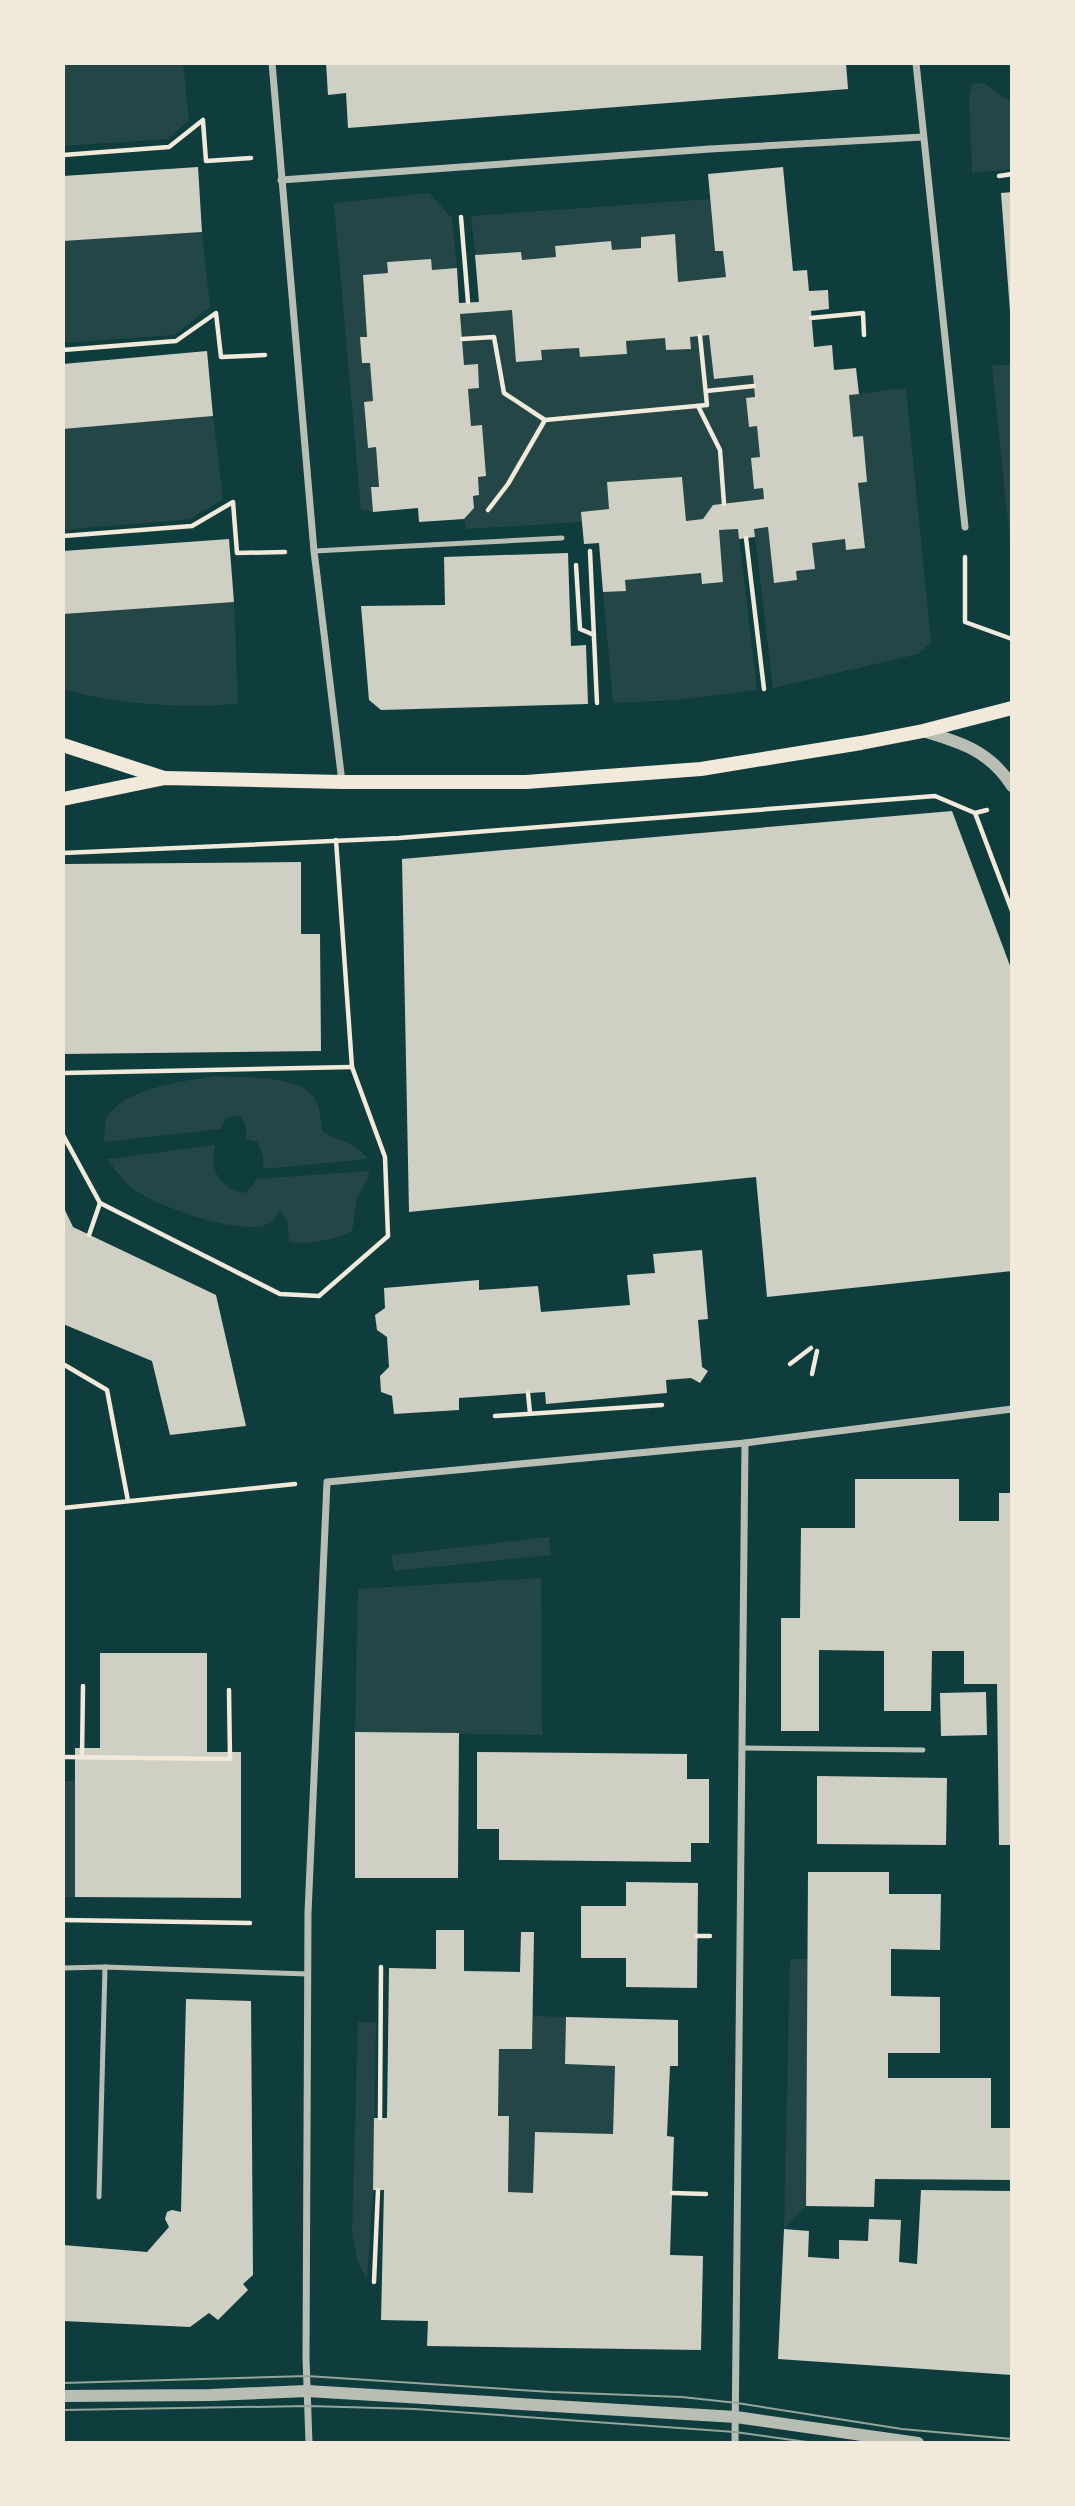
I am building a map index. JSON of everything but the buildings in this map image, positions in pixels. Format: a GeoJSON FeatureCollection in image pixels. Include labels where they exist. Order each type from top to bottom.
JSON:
{"type":"FeatureCollection","features":[{"type":"Feature","properties":{"kind":"main road"},"geometry":{"type":"LineString","coordinates":[[63,799],[165,778],[526,782],[701,769],[923,731],[1012,708]]}},
{"type":"Feature","properties":{"kind":"main road"},"geometry":{"type":"LineString","coordinates":[[63,745],[165,778]]}},
{"type":"Feature","properties":{"kind":"street"},"geometry":{"type":"LineString","coordinates":[[272,63],[314,551],[342,782]]}},
{"type":"Feature","properties":{"kind":"street"},"geometry":{"type":"LineString","coordinates":[[916,63],[965,527]]}},
{"type":"Feature","properties":{"kind":"street"},"geometry":{"type":"LineString","coordinates":[[281,180],[710,149],[923,137]]}},
{"type":"Feature","properties":{"kind":"street"},"geometry":{"type":"LineString","coordinates":[[923,731],[966,744],[998,768],[1012,786]]}},
{"type":"Feature","properties":{"kind":"street"},"geometry":{"type":"LineString","coordinates":[[309,2443],[308,1974],[327,1482],[745,1443],[1012,1409]]}},
{"type":"Feature","properties":{"kind":"street"},"geometry":{"type":"LineString","coordinates":[[735,2443],[745,1443]]}},
{"type":"Feature","properties":{"kind":"street"},"geometry":{"type":"LineString","coordinates":[[63,2396],[307,2391],[736,2417],[918,2443]]}},
{"type":"Feature","properties":{"kind":"lane"},"geometry":{"type":"LineString","coordinates":[[314,551],[562,538]]}},
{"type":"Feature","properties":{"kind":"lane"},"geometry":{"type":"LineString","coordinates":[[742,1748],[923,1750]]}},
{"type":"Feature","properties":{"kind":"lane"},"geometry":{"type":"LineString","coordinates":[[99,2197],[105,1967]]}},
{"type":"Feature","properties":{"kind":"lane"},"geometry":{"type":"LineString","coordinates":[[63,1968],[308,1974]]}},
{"type":"Feature","properties":{"kind":"path"},"geometry":{"type":"LineString","coordinates":[[63,155],[169,146],[203,120],[205,162],[279,155]]}},
{"type":"Feature","properties":{"kind":"path"},"geometry":{"type":"LineString","coordinates":[[999,176],[1012,174]]}},
{"type":"Feature","properties":{"kind":"path"},"geometry":{"type":"LineString","coordinates":[[461,217],[468,302]]}},
{"type":"Feature","properties":{"kind":"path"},"geometry":{"type":"LineString","coordinates":[[63,350],[176,341],[216,313],[221,357],[296,353]]}},
{"type":"Feature","properties":{"kind":"path"},"geometry":{"type":"LineString","coordinates":[[811,318],[863,313],[864,335]]}},
{"type":"Feature","properties":{"kind":"path"},"geometry":{"type":"LineString","coordinates":[[462,339],[494,337],[504,393],[545,420],[707,405],[700,336]]}},
{"type":"Feature","properties":{"kind":"path"},"geometry":{"type":"LineString","coordinates":[[705,391],[754,386]]}},
{"type":"Feature","properties":{"kind":"path"},"geometry":{"type":"LineString","coordinates":[[698,406],[720,450],[724,504]]}},
{"type":"Feature","properties":{"kind":"path"},"geometry":{"type":"LineString","coordinates":[[485,514],[508,484],[545,420]]}},
{"type":"Feature","properties":{"kind":"path"},"geometry":{"type":"LineString","coordinates":[[63,536],[192,526],[233,502],[237,553],[314,551]]}},
{"type":"Feature","properties":{"kind":"path"},"geometry":{"type":"LineString","coordinates":[[965,527],[965,622],[1012,639]]}},
{"type":"Feature","properties":{"kind":"path"},"geometry":{"type":"LineString","coordinates":[[562,538],[575,548],[580,629],[594,635]]}},
{"type":"Feature","properties":{"kind":"path"},"geometry":{"type":"LineString","coordinates":[[746,538],[764,689]]}},
{"type":"Feature","properties":{"kind":"path"},"geometry":{"type":"LineString","coordinates":[[590,544],[597,703]]}},
{"type":"Feature","properties":{"kind":"path"},"geometry":{"type":"LineString","coordinates":[[63,853],[399,838],[935,796],[975,813],[988,809]]}},
{"type":"Feature","properties":{"kind":"path"},"geometry":{"type":"LineString","coordinates":[[975,813],[1012,911]]}},
{"type":"Feature","properties":{"kind":"path"},"geometry":{"type":"LineString","coordinates":[[63,1135],[100,1203],[280,1294],[319,1296],[388,1236],[385,1157],[352,1067],[336,840]]}},
{"type":"Feature","properties":{"kind":"path"},"geometry":{"type":"LineString","coordinates":[[63,1073],[352,1067]]}},
{"type":"Feature","properties":{"kind":"path"},"geometry":{"type":"LineString","coordinates":[[89,1235],[100,1203]]}},
{"type":"Feature","properties":{"kind":"path"},"geometry":{"type":"LineString","coordinates":[[790,1364],[814,1349],[812,1374]]}},
{"type":"Feature","properties":{"kind":"path"},"geometry":{"type":"LineString","coordinates":[[63,1364],[107,1390],[128,1501]]}},
{"type":"Feature","properties":{"kind":"path"},"geometry":{"type":"LineString","coordinates":[[528,1393],[530,1413]]}},
{"type":"Feature","properties":{"kind":"path"},"geometry":{"type":"LineString","coordinates":[[495,1416],[662,1405]]}},
{"type":"Feature","properties":{"kind":"path"},"geometry":{"type":"LineString","coordinates":[[63,1508],[327,1482]]}},
{"type":"Feature","properties":{"kind":"path"},"geometry":{"type":"LineString","coordinates":[[82,1757],[83,1686]]}},
{"type":"Feature","properties":{"kind":"path"},"geometry":{"type":"LineString","coordinates":[[63,1757],[230,1759],[229,1690]]}},
{"type":"Feature","properties":{"kind":"path"},"geometry":{"type":"LineString","coordinates":[[63,1920],[250,1923]]}},
{"type":"Feature","properties":{"kind":"path"},"geometry":{"type":"LineString","coordinates":[[380,2118],[381,1967]]}},
{"type":"Feature","properties":{"kind":"path"},"geometry":{"type":"LineString","coordinates":[[374,2282],[378,2190]]}},
{"type":"Feature","properties":{"kind":"path"},"geometry":{"type":"LineString","coordinates":[[672,2193],[706,2194]]}},
{"type":"Feature","properties":{"kind":"shaded area"},"geometry":{"type":"Polygon","coordinates":[[[63,63],[183,63],[189,120],[168,139],[63,146],[63,63]]]}},
{"type":"Feature","properties":{"kind":"shaded area"},"geometry":{"type":"Polygon","coordinates":[[[984,83],[1012,103],[1012,169],[972,173],[969,96],[972,84],[984,83]]]}},
{"type":"Feature","properties":{"kind":"shaded area"},"geometry":{"type":"Polygon","coordinates":[[[429,193],[452,218],[457,268],[432,270],[430,259],[387,262],[388,273],[363,275],[367,337],[360,338],[362,363],[370,363],[373,401],[364,403],[368,447],[376,447],[379,487],[371,488],[373,512],[361,509],[334,203],[429,193]]]}},
{"type":"Feature","properties":{"kind":"shaded area"},"geometry":{"type":"Polygon","coordinates":[[[710,199],[715,251],[723,251],[726,277],[678,282],[675,235],[641,248],[612,250],[610,241],[555,246],[556,257],[522,260],[520,252],[475,255],[471,216],[710,199]]]}},
{"type":"Feature","properties":{"kind":"shaded area"},"geometry":{"type":"Polygon","coordinates":[[[202,232],[210,307],[174,335],[63,343],[63,241],[202,232]]]}},
{"type":"Feature","properties":{"kind":"shaded area"},"geometry":{"type":"Polygon","coordinates":[[[512,310],[541,350],[579,348],[580,357],[626,354],[626,341],[665,338],[666,350],[690,349],[690,337],[709,335],[714,379],[753,375],[755,397],[747,398],[757,426],[760,457],[751,459],[754,489],[763,488],[764,499],[713,505],[703,519],[686,521],[682,477],[607,482],[609,509],[581,512],[582,522],[466,529],[464,519],[474,508],[473,496],[479,495],[482,425],[471,426],[468,389],[479,388],[478,365],[464,365],[460,314],[512,310]]]}},
{"type":"Feature","properties":{"kind":"shaded area"},"geometry":{"type":"Polygon","coordinates":[[[1012,364],[1012,561],[992,366],[1012,364]]]}},
{"type":"Feature","properties":{"kind":"shaded area"},"geometry":{"type":"Polygon","coordinates":[[[906,388],[931,643],[918,654],[773,688],[754,529],[768,527],[774,583],[797,580],[796,571],[815,569],[812,543],[845,539],[846,550],[865,548],[858,483],[867,482],[853,437],[849,395],[906,388]]]}},
{"type":"Feature","properties":{"kind":"shaded area"},"geometry":{"type":"Polygon","coordinates":[[[213,416],[223,499],[190,519],[63,530],[63,429],[213,416]]]}},
{"type":"Feature","properties":{"kind":"shaded area"},"geometry":{"type":"Polygon","coordinates":[[[738,529],[757,690],[678,700],[613,703],[603,592],[625,580],[701,573],[702,584],[722,582],[719,530],[738,529]]]}},
{"type":"Feature","properties":{"kind":"shaded area"},"geometry":{"type":"Polygon","coordinates":[[[234,602],[238,704],[188,706],[139,703],[89,696],[63,688],[63,614],[234,602]]]}},
{"type":"Feature","properties":{"kind":"shaded area"},"geometry":{"type":"Polygon","coordinates":[[[215,1076],[270,1079],[297,1085],[315,1099],[322,1131],[352,1145],[368,1159],[262,1169],[262,1152],[257,1142],[246,1139],[242,1117],[235,1115],[225,1119],[221,1129],[104,1142],[106,1120],[125,1100],[155,1088],[215,1076]]]}},
{"type":"Feature","properties":{"kind":"shaded area"},"geometry":{"type":"Polygon","coordinates":[[[215,1145],[213,1162],[218,1176],[228,1187],[244,1193],[252,1187],[256,1179],[370,1171],[356,1202],[352,1231],[321,1241],[289,1242],[287,1219],[280,1211],[271,1222],[257,1227],[219,1223],[197,1217],[138,1192],[127,1184],[107,1159],[215,1145]]]}},
{"type":"Feature","properties":{"kind":"shaded area"},"geometry":{"type":"Polygon","coordinates":[[[549,1537],[551,1555],[394,1571],[391,1555],[549,1537]]]}},
{"type":"Feature","properties":{"kind":"shaded area"},"geometry":{"type":"Polygon","coordinates":[[[541,1578],[542,1735],[355,1732],[358,1589],[541,1578]]]}},
{"type":"Feature","properties":{"kind":"shaded area"},"geometry":{"type":"Polygon","coordinates":[[[63,1781],[75,1781],[75,1897],[63,1897],[63,1781]]]}},
{"type":"Feature","properties":{"kind":"shaded area"},"geometry":{"type":"Polygon","coordinates":[[[790,1959],[808,1959],[806,2206],[784,2229],[790,1959]]]}},
{"type":"Feature","properties":{"kind":"shaded area"},"geometry":{"type":"Polygon","coordinates":[[[533,2016],[566,2017],[565,2064],[615,2066],[613,2134],[533,2193],[508,2192],[509,2116],[498,2116],[499,2049],[532,2049],[533,2016]]]}},
{"type":"Feature","properties":{"kind":"shaded area"},"geometry":{"type":"Polygon","coordinates":[[[358,2022],[376,2022],[373,2190],[367,2280],[357,2259],[352,2231],[358,2022]]]}},
{"type":"Feature","properties":{"kind":"tram line"},"geometry":{"type":"LineString","coordinates":[[63,2383],[307,2376],[551,2392],[682,2397],[902,2429],[1012,2439]]}},
{"type":"Feature","properties":{"kind":"tram line"},"geometry":{"type":"LineString","coordinates":[[63,2410],[308,2406],[415,2409],[735,2432],[814,2443]]}}]}
